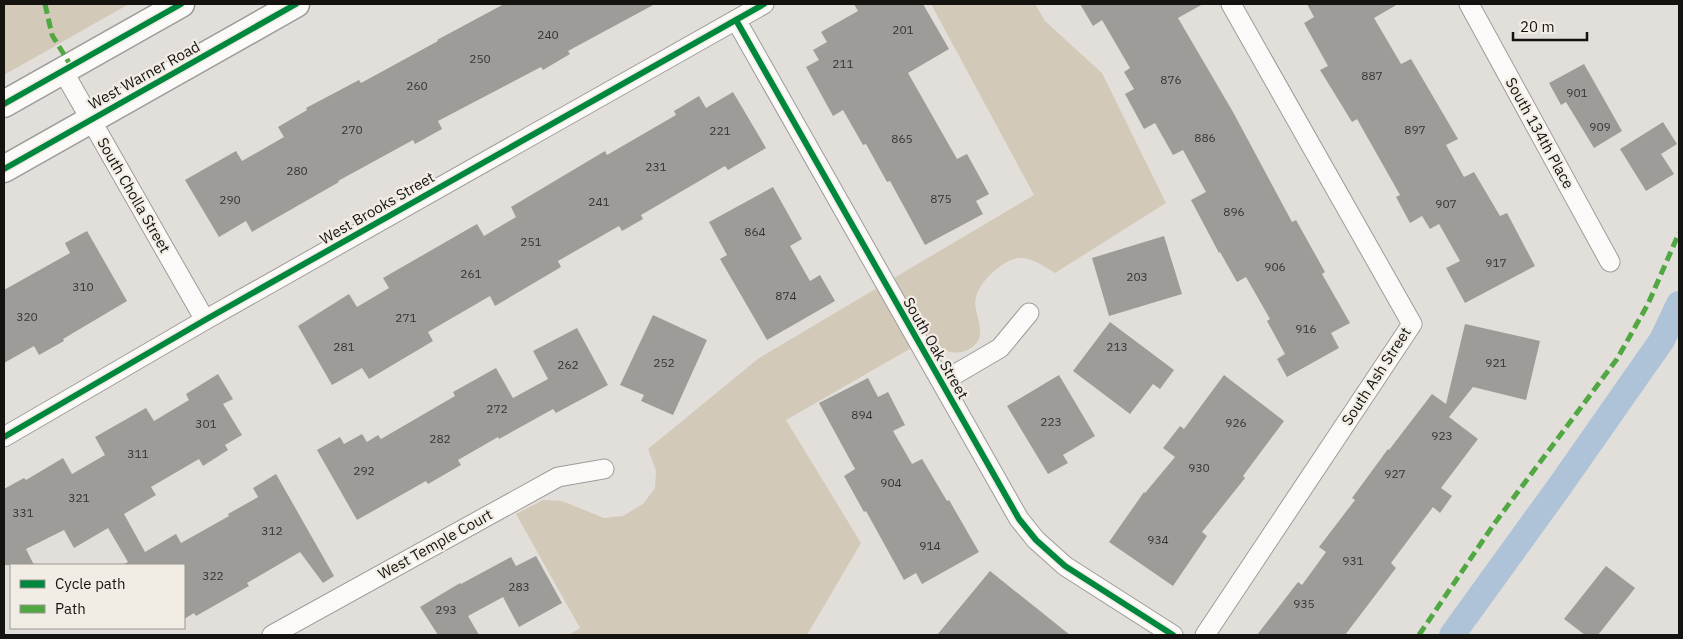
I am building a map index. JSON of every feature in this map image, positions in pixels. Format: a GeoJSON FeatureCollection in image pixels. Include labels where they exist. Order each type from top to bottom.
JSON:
{"type":"FeatureCollection","features":[{"type":"Feature","properties":{"kind":"main road"},"geometry":{"type":"LineString","coordinates":[[4,104],[181,4]]}},
{"type":"Feature","properties":{"kind":"main road","name":"West Warner Road"},"geometry":{"type":"LineString","coordinates":[[4,169],[296,4]]}},
{"type":"Feature","properties":{"kind":"street","name":"West Brooks Street"},"geometry":{"type":"LineString","coordinates":[[4,437],[205,320],[764,4]]}},
{"type":"Feature","properties":{"kind":"street","name":"South Ash Street"},"geometry":{"type":"LineString","coordinates":[[1205,635],[1412,324],[1231,4]]}},
{"type":"Feature","properties":{"kind":"street","name":"South 134th Place"},"geometry":{"type":"LineString","coordinates":[[1469,4],[1610,262]]}},
{"type":"Feature","properties":{"kind":"street","name":"South Oak Street"},"geometry":{"type":"LineString","coordinates":[[736,20],[1019,519],[1036,540],[1065,566],[1173,635]]}},
{"type":"Feature","properties":{"kind":"street","name":"South Cholla Street"},"geometry":{"type":"LineString","coordinates":[[63,71],[205,320]]}},
{"type":"Feature","properties":{"kind":"street"},"geometry":{"type":"LineString","coordinates":[[942,382],[1000,348],[1029,313]]}},
{"type":"Feature","properties":{"kind":"street","name":"West Temple Court"},"geometry":{"type":"LineString","coordinates":[[272,635],[558,477],[604,469]]}},
{"type":"Feature","properties":{"kind":"shaded area"},"geometry":{"type":"Polygon","coordinates":[[[4,4],[129,4],[4,75],[4,4]]]}},
{"type":"Feature","properties":{"kind":"shaded area"},"geometry":{"type":"Polygon","coordinates":[[[931,4],[1035,4],[1045,21],[1102,73],[1166,203],[1055,273],[1037,263],[1022,258],[1008,261],[1000,266],[984,282],[977,294],[975,307],[980,334],[976,343],[968,350],[957,353],[947,351],[941,347],[934,335],[786,420],[861,543],[807,635],[569,635],[580,628],[516,514],[543,500],[562,501],[604,518],[623,516],[643,504],[655,488],[656,471],[648,449],[759,358],[1034,195],[931,4]]]}},
{"type":"Feature","properties":{"kind":"building"},"geometry":{"type":"Polygon","coordinates":[[[504,4],[655,4],[568,51],[570,54],[543,70],[541,67],[438,121],[442,129],[415,144],[413,140],[338,181],[252,232],[246,221],[219,237],[185,180],[236,151],[242,161],[284,137],[278,127],[307,110],[306,108],[359,80],[361,83],[504,4]]]}},
{"type":"Feature","properties":{"kind":"building"},"geometry":{"type":"Polygon","coordinates":[[[854,4],[923,4],[949,49],[908,73],[957,159],[967,154],[989,194],[976,201],[983,214],[925,245],[890,181],[887,182],[866,144],[863,145],[843,110],[833,116],[806,67],[819,60],[813,50],[827,42],[821,32],[858,11],[854,4]]]}},
{"type":"Feature","properties":{"kind":"building"},"geometry":{"type":"Polygon","coordinates":[[[1080,4],[1203,4],[1178,18],[1233,112],[1292,222],[1296,220],[1325,272],[1322,274],[1350,323],[1331,333],[1339,348],[1287,377],[1277,359],[1285,354],[1267,321],[1270,319],[1246,277],[1237,282],[1219,253],[1191,200],[1206,192],[1183,150],[1173,155],[1155,123],[1144,129],[1125,94],[1134,89],[1124,72],[1130,68],[1102,20],[1093,26],[1080,4]]]}},
{"type":"Feature","properties":{"kind":"building"},"geometry":{"type":"Polygon","coordinates":[[[1307,4],[1398,4],[1374,18],[1401,64],[1411,59],[1458,139],[1446,145],[1464,177],[1474,172],[1500,216],[1507,213],[1535,266],[1465,303],[1446,268],[1460,261],[1439,224],[1430,229],[1422,216],[1410,223],[1396,197],[1400,195],[1357,119],[1352,122],[1320,70],[1328,66],[1304,23],[1314,17],[1307,4]]]}},
{"type":"Feature","properties":{"kind":"building"},"geometry":{"type":"Polygon","coordinates":[[[1584,64],[1622,131],[1594,148],[1566,102],[1561,105],[1549,83],[1584,64]]]}},
{"type":"Feature","properties":{"kind":"building"},"geometry":{"type":"Polygon","coordinates":[[[733,92],[766,148],[728,170],[725,166],[641,215],[643,219],[622,231],[619,226],[558,261],[561,267],[495,306],[490,296],[428,332],[433,341],[369,379],[362,368],[332,385],[298,326],[349,294],[357,307],[389,288],[383,278],[477,224],[484,236],[516,217],[511,207],[605,151],[607,155],[676,115],[674,111],[699,96],[706,108],[733,92]]]}},
{"type":"Feature","properties":{"kind":"building"},"geometry":{"type":"Polygon","coordinates":[[[1663,122],[1677,144],[1661,154],[1674,174],[1646,191],[1620,149],[1663,122]]]}},
{"type":"Feature","properties":{"kind":"building"},"geometry":{"type":"Polygon","coordinates":[[[773,187],[802,239],[790,246],[810,281],[820,275],[835,301],[767,340],[720,259],[727,255],[709,222],[773,187]]]}},
{"type":"Feature","properties":{"kind":"building"},"geometry":{"type":"Polygon","coordinates":[[[87,231],[127,301],[39,355],[34,346],[4,363],[4,290],[70,253],[65,243],[87,231]]]}},
{"type":"Feature","properties":{"kind":"building"},"geometry":{"type":"Polygon","coordinates":[[[1164,236],[1182,294],[1109,316],[1092,258],[1164,236]]]}},
{"type":"Feature","properties":{"kind":"building"},"geometry":{"type":"Polygon","coordinates":[[[653,315],[707,340],[673,415],[641,401],[644,395],[620,385],[653,315]]]}},
{"type":"Feature","properties":{"kind":"building"},"geometry":{"type":"Polygon","coordinates":[[[1110,322],[1174,370],[1160,389],[1153,384],[1130,414],[1073,371],[1110,322]]]}},
{"type":"Feature","properties":{"kind":"building"},"geometry":{"type":"Polygon","coordinates":[[[1465,324],[1540,341],[1526,400],[1473,387],[1449,417],[1478,439],[1441,488],[1452,496],[1440,513],[1433,507],[1391,563],[1396,568],[1345,635],[1257,635],[1298,582],[1302,585],[1326,552],[1319,547],[1355,500],[1352,498],[1388,449],[1432,394],[1446,404],[1465,324]]]}},
{"type":"Feature","properties":{"kind":"building"},"geometry":{"type":"Polygon","coordinates":[[[577,328],[608,385],[556,413],[553,409],[499,439],[498,437],[458,460],[461,465],[428,484],[426,481],[357,520],[317,450],[340,437],[344,444],[362,434],[367,442],[378,435],[381,439],[455,396],[453,392],[496,368],[513,398],[548,379],[533,351],[577,328]]]}},
{"type":"Feature","properties":{"kind":"building"},"geometry":{"type":"Polygon","coordinates":[[[218,374],[233,399],[223,404],[242,435],[225,445],[228,450],[203,466],[199,459],[151,487],[156,495],[124,514],[145,552],[176,534],[181,543],[229,516],[228,514],[258,497],[253,488],[276,474],[334,576],[323,583],[300,552],[247,583],[249,586],[196,616],[194,613],[185,618],[185,564],[124,564],[128,562],[108,528],[74,548],[64,530],[26,549],[34,564],[4,565],[4,489],[24,478],[26,480],[63,458],[72,474],[105,455],[95,437],[146,408],[154,421],[189,400],[186,394],[218,374]]]}},
{"type":"Feature","properties":{"kind":"building"},"geometry":{"type":"Polygon","coordinates":[[[1059,375],[1095,436],[1063,455],[1068,463],[1048,474],[1007,406],[1059,375]]]}},
{"type":"Feature","properties":{"kind":"building"},"geometry":{"type":"Polygon","coordinates":[[[1224,375],[1284,421],[1243,476],[1245,478],[1202,532],[1207,536],[1173,586],[1109,542],[1144,492],[1175,457],[1163,448],[1180,426],[1184,429],[1224,375]]]}},
{"type":"Feature","properties":{"kind":"building"},"geometry":{"type":"Polygon","coordinates":[[[868,378],[878,397],[888,392],[905,425],[893,431],[912,464],[922,459],[947,501],[949,500],[979,552],[922,584],[916,573],[904,580],[866,511],[864,512],[844,476],[855,469],[819,403],[868,378]]]}},
{"type":"Feature","properties":{"kind":"building"},"geometry":{"type":"Polygon","coordinates":[[[536,556],[562,603],[519,627],[503,597],[468,616],[479,635],[438,635],[420,607],[460,583],[511,557],[516,566],[536,556]]]}},
{"type":"Feature","properties":{"kind":"building"},"geometry":{"type":"Polygon","coordinates":[[[1606,566],[1635,588],[1598,635],[1585,635],[1564,619],[1606,566]]]}},
{"type":"Feature","properties":{"kind":"building"},"geometry":{"type":"Polygon","coordinates":[[[990,571],[1070,635],[937,635],[990,571]]]}},
{"type":"Feature","properties":{"kind":"waterway"},"geometry":{"type":"LineString","coordinates":[[1452,635],[1662,340],[1679,304]]}},
{"type":"Feature","properties":{"kind":"marked path"},"geometry":{"type":"LineString","coordinates":[[45,4],[52,35],[71,66]]}},
{"type":"Feature","properties":{"kind":"marked path"},"geometry":{"type":"LineString","coordinates":[[1419,635],[1494,524],[1617,359],[1648,304],[1679,233]]}},
{"type":"Feature","properties":{"kind":"cycle path"},"geometry":{"type":"LineString","coordinates":[[4,104],[181,4]]}},
{"type":"Feature","properties":{"kind":"cycle path"},"geometry":{"type":"LineString","coordinates":[[4,169],[296,4]]}},
{"type":"Feature","properties":{"kind":"cycle path"},"geometry":{"type":"LineString","coordinates":[[4,437],[205,320],[764,4]]}},
{"type":"Feature","properties":{"kind":"cycle path"},"geometry":{"type":"LineString","coordinates":[[736,20],[1019,519],[1036,540],[1065,566],[1173,635]]}}]}
